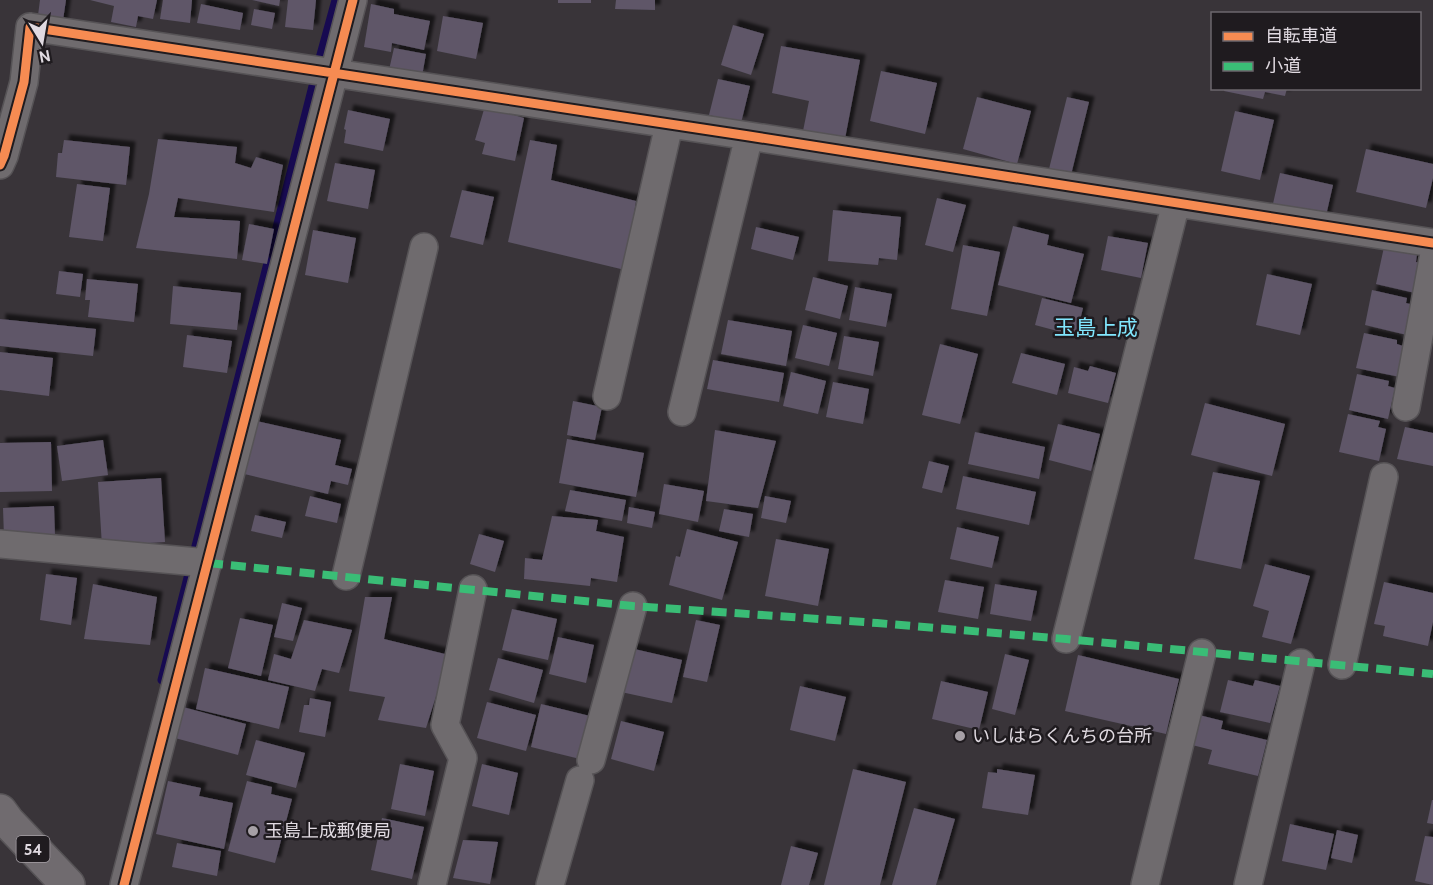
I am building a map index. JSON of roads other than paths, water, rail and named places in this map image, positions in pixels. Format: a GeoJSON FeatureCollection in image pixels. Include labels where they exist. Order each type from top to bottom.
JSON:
{"type":"FeatureCollection","features":[{"type":"Feature","properties":{"kind":"main road","name":"54"},"geometry":{"type":"LineString","coordinates":[[0,811],[68,885]]}},
{"type":"Feature","properties":{"kind":"street"},"geometry":{"type":"LineString","coordinates":[[124,885],[353,0]]}},
{"type":"Feature","properties":{"kind":"street"},"geometry":{"type":"LineString","coordinates":[[0,165],[24,82],[30,27],[1433,243]]}},
{"type":"Feature","properties":{"kind":"street"},"geometry":{"type":"LineString","coordinates":[[607,396],[669,125]]}},
{"type":"Feature","properties":{"kind":"street"},"geometry":{"type":"LineString","coordinates":[[682,412],[749,136]]}},
{"type":"Feature","properties":{"kind":"street"},"geometry":{"type":"LineString","coordinates":[[1066,639],[1176,203]]}},
{"type":"Feature","properties":{"kind":"street"},"geometry":{"type":"LineString","coordinates":[[346,576],[424,246]]}},
{"type":"Feature","properties":{"kind":"street"},"geometry":{"type":"LineString","coordinates":[[1406,407],[1433,259]]}},
{"type":"Feature","properties":{"kind":"street"},"geometry":{"type":"LineString","coordinates":[[1342,665],[1384,477]]}},
{"type":"Feature","properties":{"kind":"street"},"geometry":{"type":"LineString","coordinates":[[0,544],[207,563]]}},
{"type":"Feature","properties":{"kind":"street"},"geometry":{"type":"LineString","coordinates":[[432,885],[463,758],[445,725],[473,589]]}},
{"type":"Feature","properties":{"kind":"street"},"geometry":{"type":"LineString","coordinates":[[550,885],[633,606]]}},
{"type":"Feature","properties":{"kind":"street"},"geometry":{"type":"LineString","coordinates":[[1144,885],[1202,653]]}},
{"type":"Feature","properties":{"kind":"street"},"geometry":{"type":"LineString","coordinates":[[1248,885],[1301,663]]}},
{"type":"Feature","properties":{"kind":"waterway"},"geometry":{"type":"LineString","coordinates":[[319,62],[336,0]]}},
{"type":"Feature","properties":{"kind":"waterway"},"geometry":{"type":"LineString","coordinates":[[162,680],[313,86]]}},
{"type":"Feature","properties":{"kind":"place","name":"いしはらくんちの台所"},"geometry":{"type":"Point","coordinates":[960,736]}},
{"type":"Feature","properties":{"kind":"place","name":"玉島上成郵便局"},"geometry":{"type":"Point","coordinates":[253,831]}},
{"type":"Feature","properties":{"kind":"district","name":"玉島上成"},"geometry":{"type":"Point","coordinates":[1096,327]}}]}
